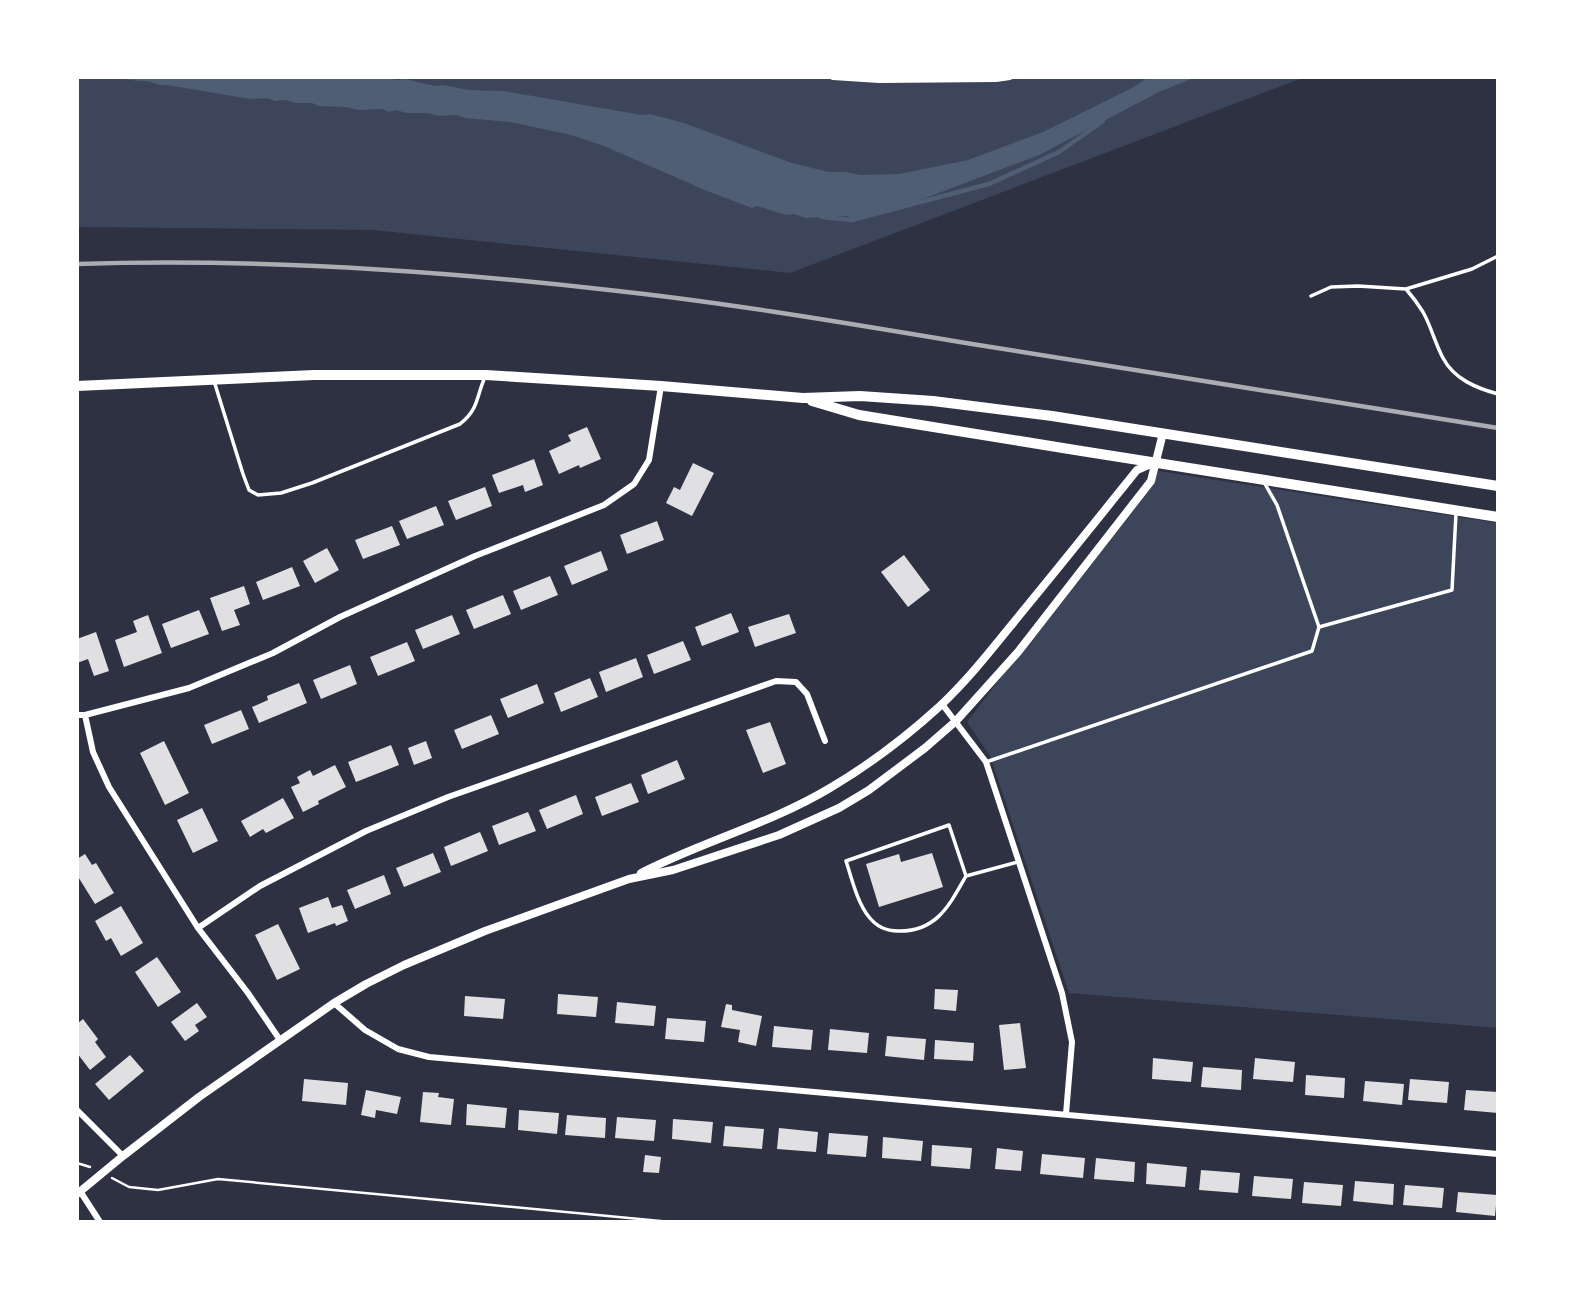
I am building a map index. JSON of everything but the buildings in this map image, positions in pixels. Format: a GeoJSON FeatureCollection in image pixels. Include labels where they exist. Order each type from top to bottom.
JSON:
{"type":"FeatureCollection","features":[{"type":"Feature","properties":{"kind":"main road"},"geometry":{"type":"LineString","coordinates":[[77,386],[314,375],[486,375],[803,398],[860,396],[933,401],[1052,416],[1498,486]]}},
{"type":"Feature","properties":{"kind":"main road"},"geometry":{"type":"LineString","coordinates":[[803,398],[859,415],[1263,482],[1498,517]]}},
{"type":"Feature","properties":{"kind":"street"},"geometry":{"type":"LineString","coordinates":[[833,77],[905,80],[1010,77]]}},
{"type":"Feature","properties":{"kind":"street"},"geometry":{"type":"LineString","coordinates":[[77,715],[189,688],[273,653],[340,617],[475,556],[604,505],[634,484],[649,460],[662,386]]}},
{"type":"Feature","properties":{"kind":"street"},"geometry":{"type":"LineString","coordinates":[[629,879],[673,870],[747,847],[810,822],[869,790],[916,755],[956,721],[1018,652],[1151,481],[1163,433]]}},
{"type":"Feature","properties":{"kind":"street"},"geometry":{"type":"LineString","coordinates":[[100,1222],[78,1193],[199,1097],[334,1003],[443,948],[629,879],[670,858],[772,818],[820,794],[880,755],[942,704],[995,646],[1137,470],[1155,463]]}},
{"type":"Feature","properties":{"kind":"street"},"geometry":{"type":"LineString","coordinates":[[198,928],[260,886],[366,831],[448,797],[776,681],[796,682],[807,694],[825,741]]}},
{"type":"Feature","properties":{"kind":"street"},"geometry":{"type":"LineString","coordinates":[[942,704],[986,762],[1062,993],[1072,1042],[1066,1114]]}},
{"type":"Feature","properties":{"kind":"street"},"geometry":{"type":"LineString","coordinates":[[85,715],[93,752],[109,787],[198,928],[280,1040]]}},
{"type":"Feature","properties":{"kind":"street"},"geometry":{"type":"LineString","coordinates":[[334,1003],[365,1030],[398,1048],[429,1057],[1498,1154]]}},
{"type":"Feature","properties":{"kind":"street"},"geometry":{"type":"LineString","coordinates":[[77,1110],[122,1156]]}},
{"type":"Feature","properties":{"kind":"lane"},"geometry":{"type":"LineString","coordinates":[[1311,296],[1331,287],[1406,289],[1472,269],[1498,256]]}},
{"type":"Feature","properties":{"kind":"lane"},"geometry":{"type":"LineString","coordinates":[[1406,289],[1422,310],[1443,359],[1453,372],[1463,380],[1498,394]]}},
{"type":"Feature","properties":{"kind":"lane"},"geometry":{"type":"LineString","coordinates":[[214,379],[243,474],[249,489],[258,495],[281,493],[460,424],[470,416],[476,405],[486,375]]}},
{"type":"Feature","properties":{"kind":"lane"},"geometry":{"type":"LineString","coordinates":[[986,762],[1312,651],[1319,627],[1277,505],[1263,482]]}},
{"type":"Feature","properties":{"kind":"lane"},"geometry":{"type":"LineString","coordinates":[[1319,627],[1452,590],[1456,511]]}},
{"type":"Feature","properties":{"kind":"lane"},"geometry":{"type":"LineString","coordinates":[[966,876],[949,825],[846,861],[862,905],[877,925],[890,931],[911,932],[930,924],[942,914],[966,876],[1018,862]]}},
{"type":"Feature","properties":{"kind":"path"},"geometry":{"type":"LineString","coordinates":[[77,1163],[85,1165]]}},
{"type":"Feature","properties":{"kind":"path"},"geometry":{"type":"LineString","coordinates":[[116,1180],[130,1187],[158,1190],[218,1179],[671,1222]]}},
{"type":"Feature","properties":{"kind":"shaded area"},"geometry":{"type":"Polygon","coordinates":[[[77,77],[1305,77],[790,273],[373,230],[77,227],[77,77]]]}},
{"type":"Feature","properties":{"kind":"shaded area"},"geometry":{"type":"Polygon","coordinates":[[[115,77],[383,77],[469,90],[504,91],[642,115],[650,114],[684,123],[792,163],[829,172],[860,175],[899,174],[968,160],[1043,132],[1134,87],[1148,77],[1196,77],[1159,92],[1039,155],[907,205],[852,218],[806,218],[757,206],[752,208],[604,146],[571,135],[510,122],[456,115],[439,116],[395,110],[389,112],[383,109],[357,110],[267,98],[250,99],[115,77]]]}},
{"type":"Feature","properties":{"kind":"shaded area"},"geometry":{"type":"Polygon","coordinates":[[[1158,471],[1498,523],[1498,1028],[1069,993],[990,756],[967,722],[1158,471]]]}},
{"type":"Feature","properties":{"kind":"waterway"},"geometry":{"type":"LineString","coordinates":[[822,217],[852,220],[989,184],[1059,152],[1103,121]]}},
{"type":"Feature","properties":{"kind":"railway"},"geometry":{"type":"LineString","coordinates":[[77,264],[210,263],[343,267],[654,295],[791,314],[1498,428]]}}]}
